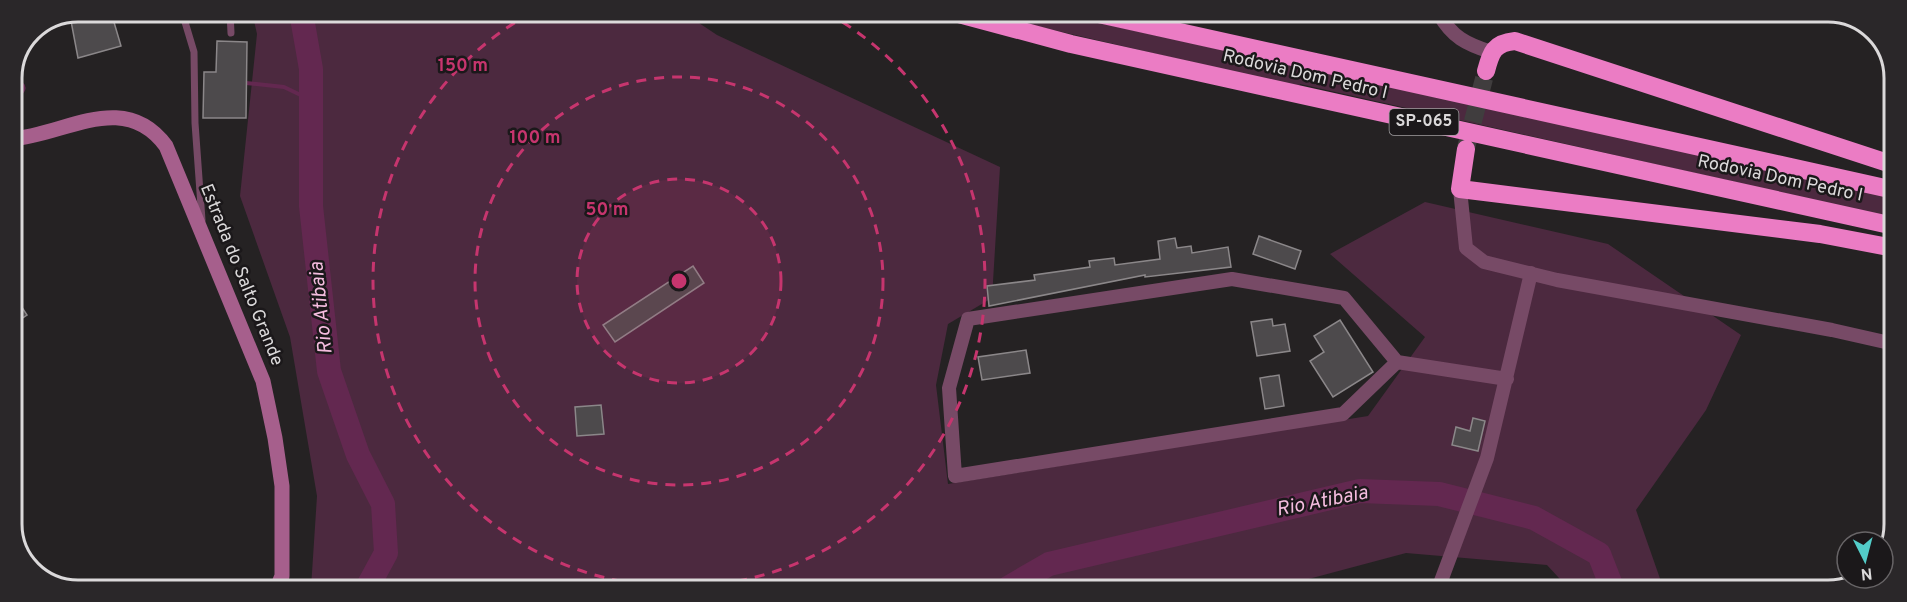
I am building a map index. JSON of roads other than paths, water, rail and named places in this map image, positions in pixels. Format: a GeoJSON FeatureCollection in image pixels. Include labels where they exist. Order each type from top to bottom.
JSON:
{"type":"FeatureCollection","features":[{"type":"Feature","properties":{"kind":"highway","name":"Rodovia Dom Pedro I"},"geometry":{"type":"LineString","coordinates":[[989,22],[1071,44],[1884,224]]}},
{"type":"Feature","properties":{"kind":"highway","name":"Rodovia Dom Pedro I"},"geometry":{"type":"LineString","coordinates":[[1135,22],[1884,188]]}},
{"type":"Feature","properties":{"kind":"highway"},"geometry":{"type":"LineString","coordinates":[[1486,71],[1491,52],[1501,42],[1515,41],[1884,162]]}},
{"type":"Feature","properties":{"kind":"highway"},"geometry":{"type":"LineString","coordinates":[[1466,149],[1460,189],[1820,234],[1884,246]]}},
{"type":"Feature","properties":{"kind":"street"},"geometry":{"type":"LineString","coordinates":[[1444,22],[1463,44],[1491,52]]}},
{"type":"Feature","properties":{"kind":"street","name":"Estrada do Salto Grande"},"geometry":{"type":"LineString","coordinates":[[22,136],[90,119],[130,120],[143,123],[155,130],[166,146],[263,381],[282,486],[281,580]]}},
{"type":"Feature","properties":{"kind":"street"},"geometry":{"type":"LineString","coordinates":[[1460,189],[1466,248],[1484,262],[1586,286],[1832,330],[1884,342]]}},
{"type":"Feature","properties":{"kind":"street"},"geometry":{"type":"LineString","coordinates":[[1442,580],[1487,458],[1531,273]]}},
{"type":"Feature","properties":{"kind":"street"},"geometry":{"type":"LineString","coordinates":[[1397,362],[1343,414],[955,476],[949,388],[968,319],[1233,279],[1344,298],[1397,362],[1507,379]]}},
{"type":"Feature","properties":{"kind":"lane"},"geometry":{"type":"LineString","coordinates":[[185,22],[194,52],[195,123],[200,161],[202,229]]}},
{"type":"Feature","properties":{"kind":"lane"},"geometry":{"type":"LineString","coordinates":[[230,22],[231,33]]}},
{"type":"Feature","properties":{"kind":"waterway","name":"Rio Atibaia"},"geometry":{"type":"LineString","coordinates":[[303,22],[311,69],[311,206],[329,371],[358,455],[383,504],[386,553],[371,580]]}},
{"type":"Feature","properties":{"kind":"waterway"},"geometry":{"type":"LineString","coordinates":[[246,83],[284,87],[311,100]]}},
{"type":"Feature","properties":{"kind":"waterway","name":"Rio Atibaia"},"geometry":{"type":"LineString","coordinates":[[1021,580],[1049,564],[1360,491],[1439,494],[1534,518],[1599,554],[1609,580]]}},
{"type":"Feature","properties":{"kind":"tunnel"},"geometry":{"type":"LineString","coordinates":[[1466,148],[1486,71]]}}]}
